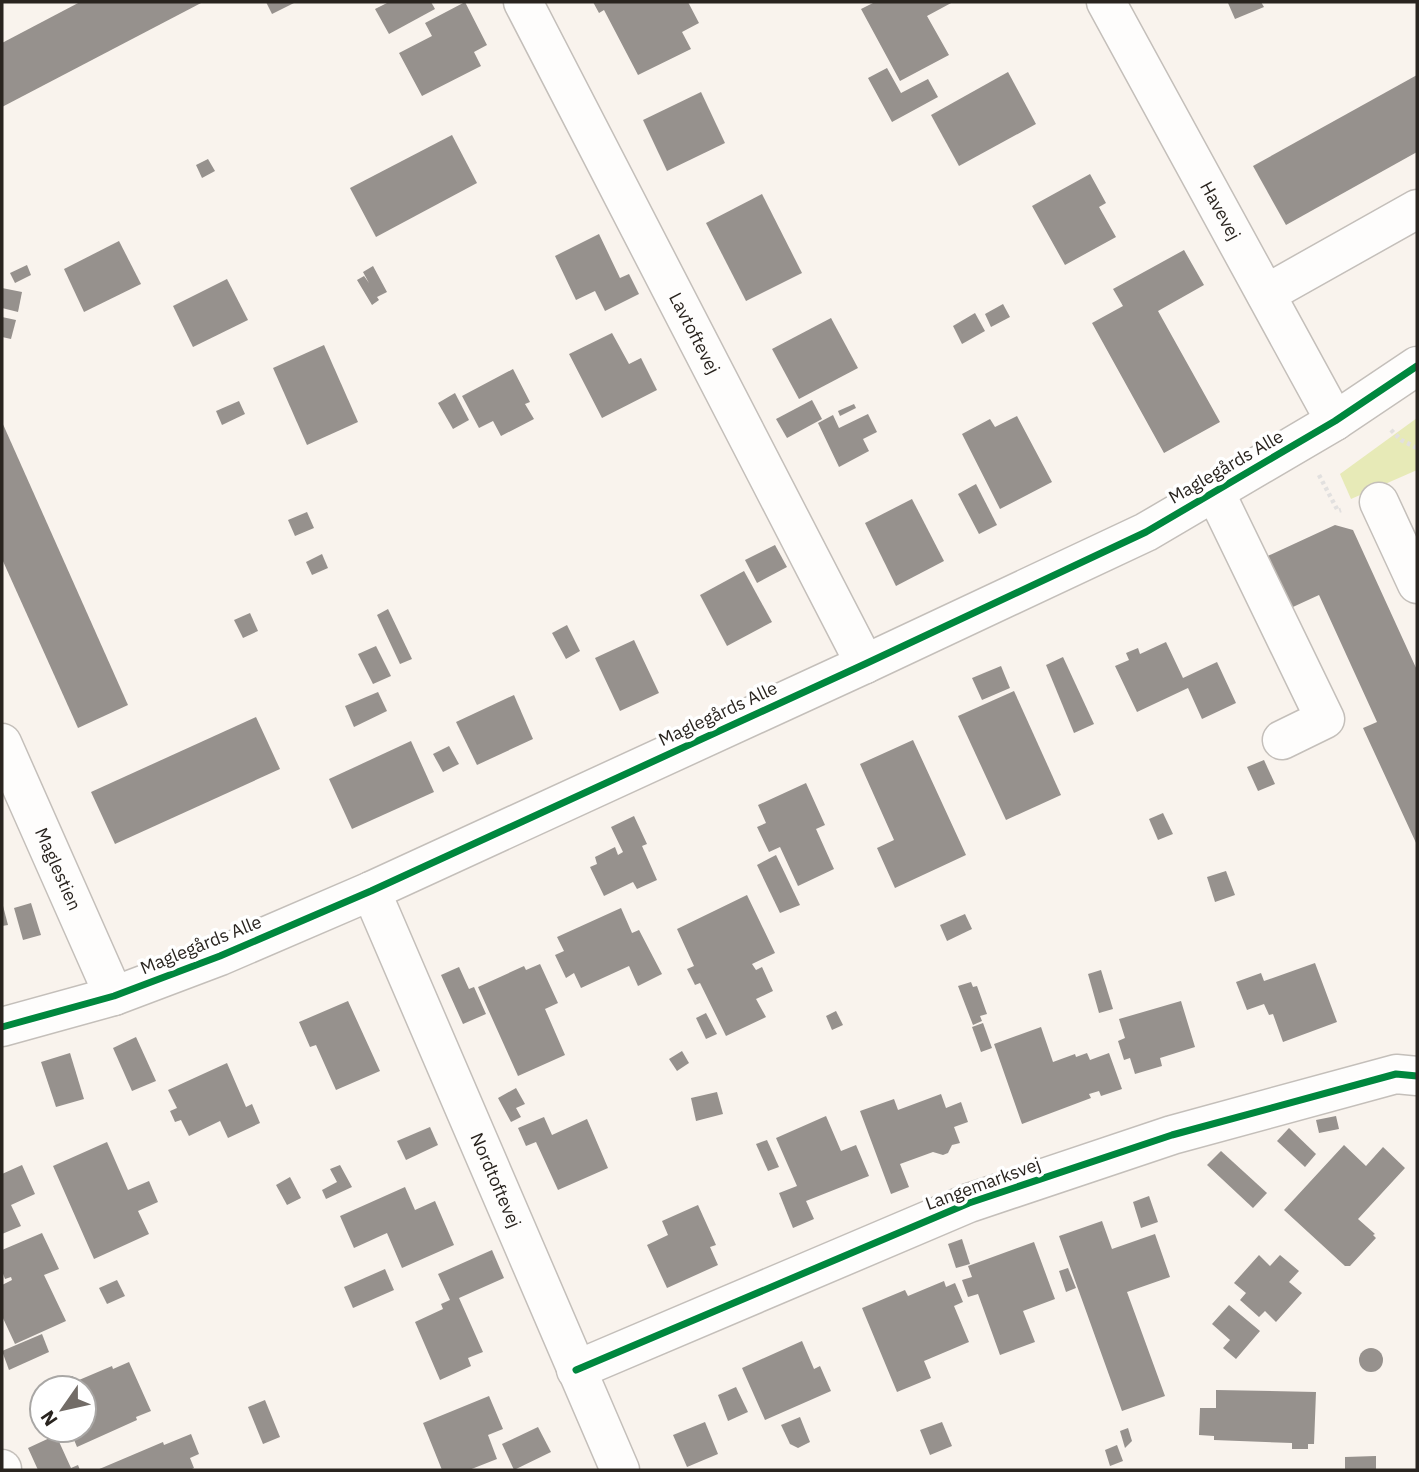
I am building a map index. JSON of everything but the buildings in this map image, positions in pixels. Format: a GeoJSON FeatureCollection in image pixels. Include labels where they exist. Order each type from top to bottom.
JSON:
{"type":"FeatureCollection","features":[{"type":"Feature","properties":{"kind":"street","name":"Lavtoftevej"},"geometry":{"type":"LineString","coordinates":[[523,2],[865,664]]}},
{"type":"Feature","properties":{"kind":"street","name":"Havevej"},"geometry":{"type":"LineString","coordinates":[[1106,2],[1335,421]]}},
{"type":"Feature","properties":{"kind":"street"},"geometry":{"type":"LineString","coordinates":[[1266,294],[1417,209]]}},
{"type":"Feature","properties":{"kind":"street","name":"Maglegårds Alle"},"geometry":{"type":"LineString","coordinates":[[2,1027],[114,996],[220,956],[371,891],[865,664],[1146,532],[1335,421],[1417,366]]}},
{"type":"Feature","properties":{"kind":"street"},"geometry":{"type":"LineString","coordinates":[[1215,492],[1325,719],[1282,740]]}},
{"type":"Feature","properties":{"kind":"street"},"geometry":{"type":"LineString","coordinates":[[1379,502],[1417,584]]}},
{"type":"Feature","properties":{"kind":"street","name":"Maglestien"},"geometry":{"type":"LineString","coordinates":[[2,743],[114,996]]}},
{"type":"Feature","properties":{"kind":"street","name":"Nordtoftevej"},"geometry":{"type":"LineString","coordinates":[[371,891],[620,1470]]}},
{"type":"Feature","properties":{"kind":"street","name":"Langemarksvej"},"geometry":{"type":"LineString","coordinates":[[576,1370],[969,1203],[1172,1135],[1396,1074],[1417,1076]]}},
{"type":"Feature","properties":{"kind":"path"},"geometry":{"type":"LineString","coordinates":[[1302,441],[1338,511],[1379,502]]}},
{"type":"Feature","properties":{"kind":"green space"},"geometry":{"type":"Polygon","coordinates":[[[1417,418],[1417,470],[1351,499],[1340,474],[1417,418]]]}},
{"type":"Feature","properties":{"kind":"cycle path"},"geometry":{"type":"LineString","coordinates":[[2,1027],[114,996],[220,956],[371,891],[865,664],[1146,532],[1335,421],[1417,366]]}},
{"type":"Feature","properties":{"kind":"cycle path"},"geometry":{"type":"LineString","coordinates":[[576,1370],[969,1203],[1172,1135],[1396,1074],[1417,1076]]}}]}
